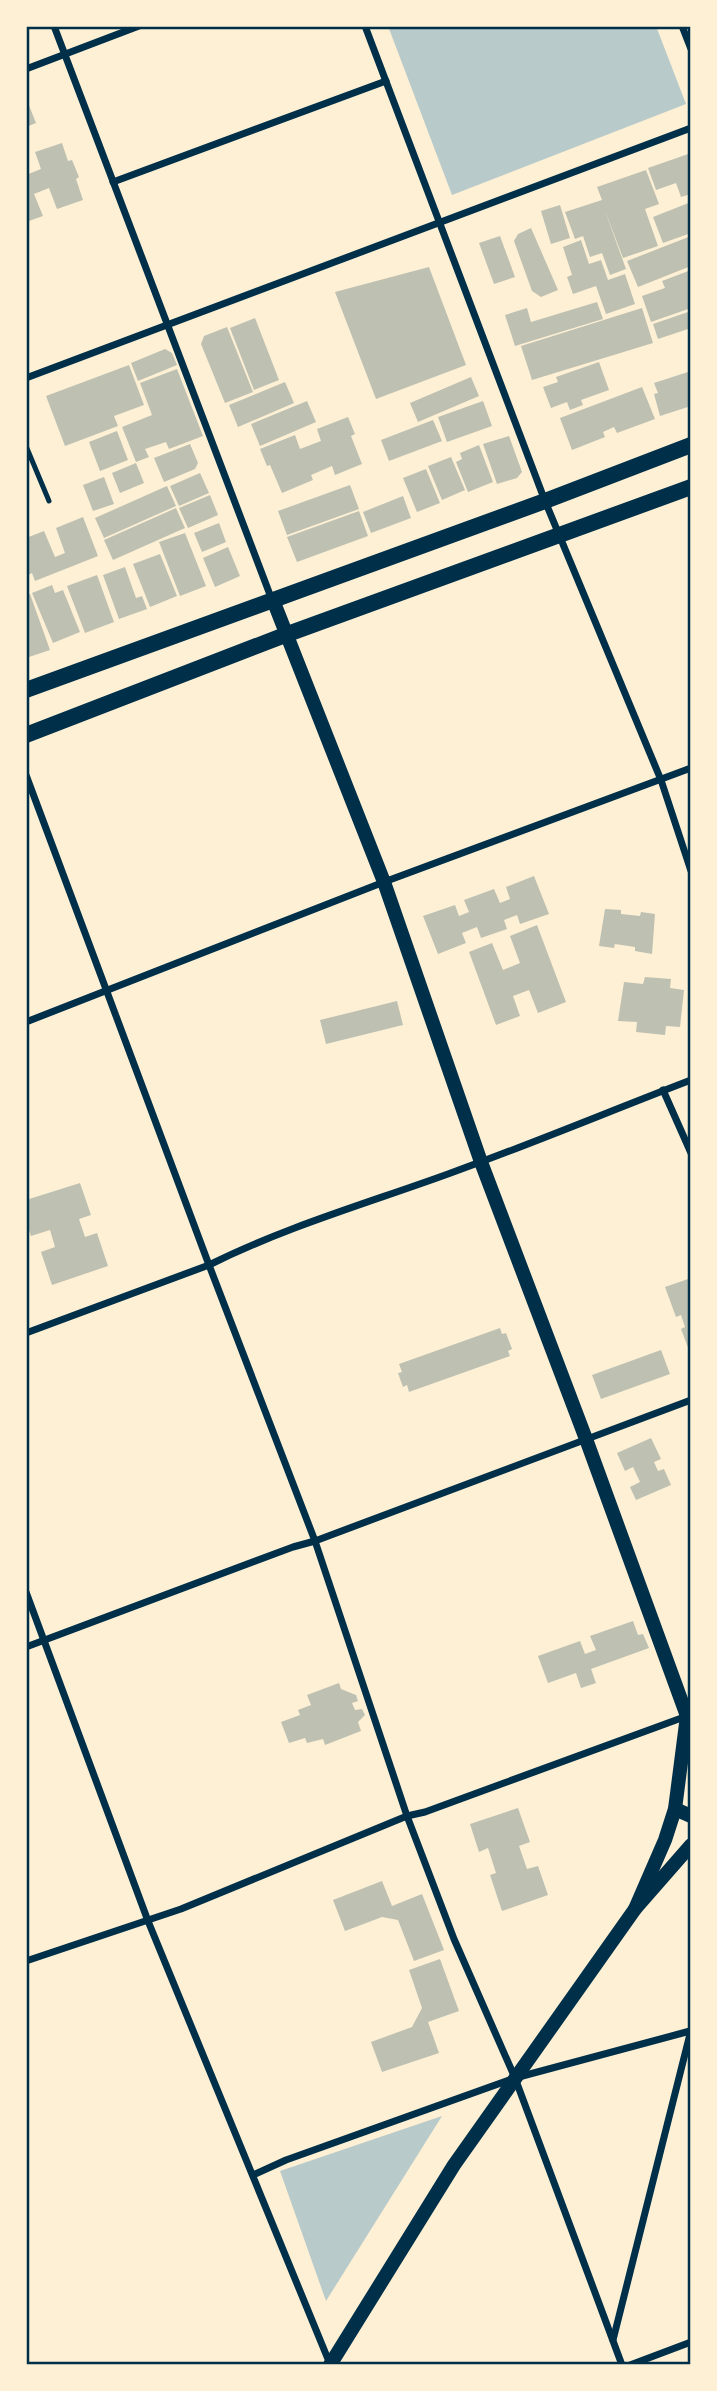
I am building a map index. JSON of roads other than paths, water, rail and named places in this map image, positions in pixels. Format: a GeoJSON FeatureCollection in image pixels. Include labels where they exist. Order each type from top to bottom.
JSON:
{"type":"FeatureCollection","features":[{"type":"Feature","properties":{"kind":"main road"},"geometry":{"type":"LineString","coordinates":[[26,690],[691,445]]}},
{"type":"Feature","properties":{"kind":"main road"},"geometry":{"type":"LineString","coordinates":[[26,735],[285,635],[691,487]]}},
{"type":"Feature","properties":{"kind":"main road"},"geometry":{"type":"LineString","coordinates":[[273,600],[384,883],[481,1162],[689,1716],[675,1809],[665,1840],[635,1909]]}},
{"type":"Feature","properties":{"kind":"main road"},"geometry":{"type":"LineString","coordinates":[[675,1809],[691,1816]]}},
{"type":"Feature","properties":{"kind":"main road"},"geometry":{"type":"LineString","coordinates":[[330,2364],[454,2165],[635,1909],[691,1844]]}},
{"type":"Feature","properties":{"kind":"street"},"geometry":{"type":"LineString","coordinates":[[54,26],[273,600]]}},
{"type":"Feature","properties":{"kind":"street"},"geometry":{"type":"LineString","coordinates":[[26,69],[139,26]]}},
{"type":"Feature","properties":{"kind":"street"},"geometry":{"type":"LineString","coordinates":[[365,26],[545,501],[661,780],[691,871]]}},
{"type":"Feature","properties":{"kind":"street"},"geometry":{"type":"LineString","coordinates":[[682,26],[691,49]]}},
{"type":"Feature","properties":{"kind":"street"},"geometry":{"type":"LineString","coordinates":[[113,182],[386,81]]}},
{"type":"Feature","properties":{"kind":"street"},"geometry":{"type":"LineString","coordinates":[[26,378],[691,128]]}},
{"type":"Feature","properties":{"kind":"street"},"geometry":{"type":"LineString","coordinates":[[26,1022],[384,883],[691,768]]}},
{"type":"Feature","properties":{"kind":"street"},"geometry":{"type":"LineString","coordinates":[[26,775],[315,1541],[407,1816],[454,1939],[515,2078],[622,2365]]}},
{"type":"Feature","properties":{"kind":"street"},"geometry":{"type":"LineString","coordinates":[[26,1333],[691,1080]]}},
{"type":"Feature","properties":{"kind":"street"},"geometry":{"type":"LineString","coordinates":[[663,1090],[691,1153]]}},
{"type":"Feature","properties":{"kind":"street"},"geometry":{"type":"LineString","coordinates":[[26,1647],[691,1400]]}},
{"type":"Feature","properties":{"kind":"street"},"geometry":{"type":"LineString","coordinates":[[26,1592],[148,1921],[330,2364]]}},
{"type":"Feature","properties":{"kind":"street"},"geometry":{"type":"LineString","coordinates":[[26,1961],[148,1921],[407,1816],[425,1812],[689,1716]]}},
{"type":"Feature","properties":{"kind":"street"},"geometry":{"type":"LineString","coordinates":[[253,2175],[286,2160],[515,2078],[691,2030],[613,2340]]}},
{"type":"Feature","properties":{"kind":"street"},"geometry":{"type":"LineString","coordinates":[[630,2365],[691,2342]]}},
{"type":"Feature","properties":{"kind":"lane"},"geometry":{"type":"LineString","coordinates":[[26,446],[49,501]]}}]}
